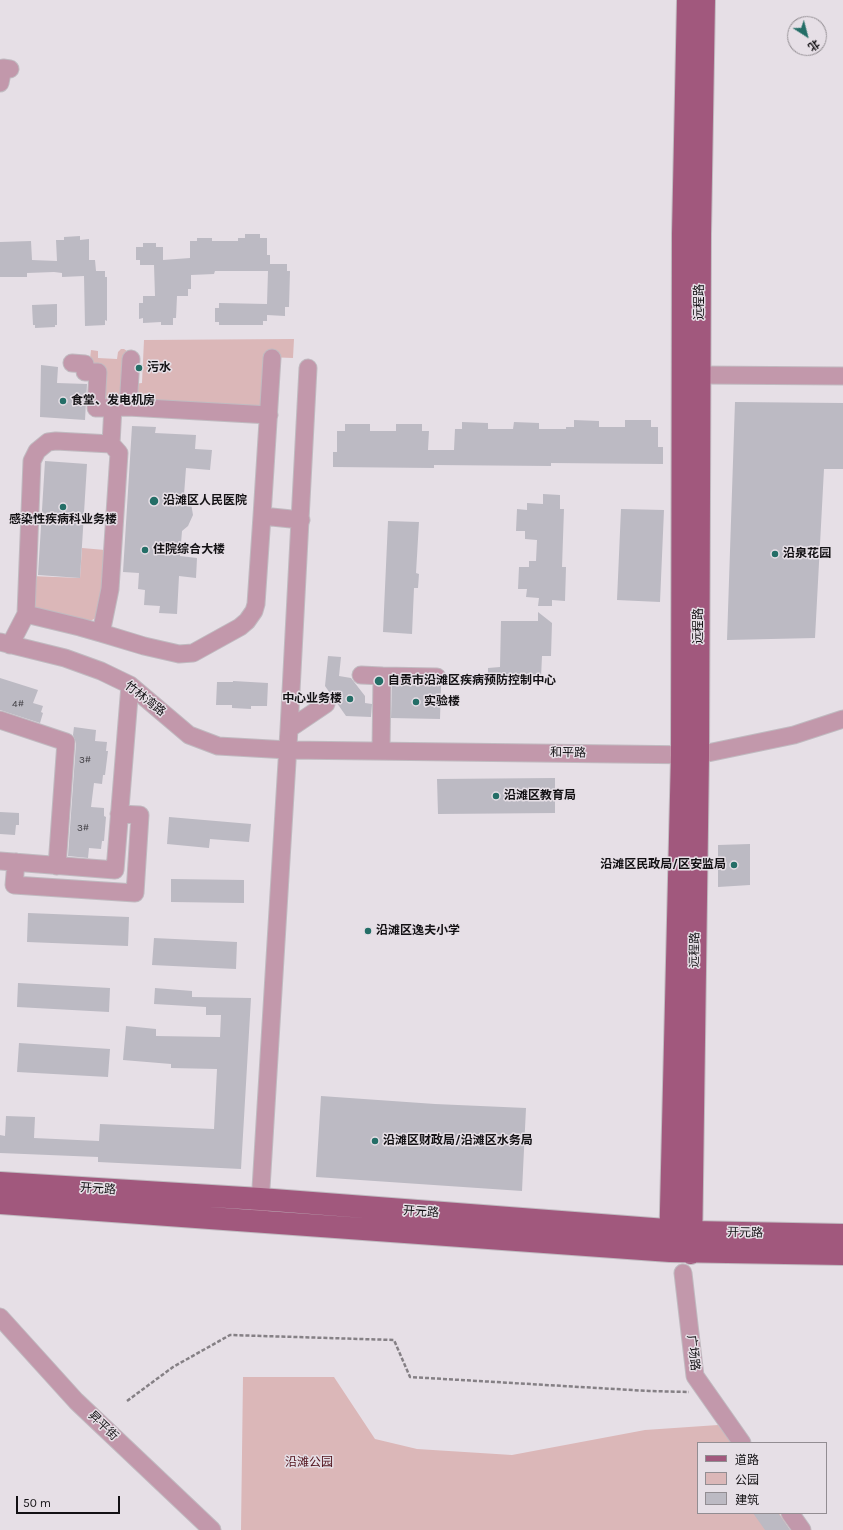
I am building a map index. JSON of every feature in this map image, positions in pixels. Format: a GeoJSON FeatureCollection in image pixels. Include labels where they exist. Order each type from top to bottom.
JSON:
{"type":"FeatureCollection","features":[{"type":"Feature","properties":{"kind":"main road","name":"远程路"},"geometry":{"type":"LineString","coordinates":[[688,0],[683,234],[690,755]]}},
{"type":"Feature","properties":{"kind":"main road","name":"远程路"},"geometry":{"type":"LineString","coordinates":[[681,1242],[690,755],[700,375],[704,0]]}},
{"type":"Feature","properties":{"kind":"main road","name":"开元路"},"geometry":{"type":"LineString","coordinates":[[0,1183],[260,1199],[681,1242],[843,1235]]}},
{"type":"Feature","properties":{"kind":"main road","name":"开元路"},"geometry":{"type":"LineString","coordinates":[[0,1203],[259,1222],[681,1242],[843,1254]]}},
{"type":"Feature","properties":{"kind":"street"},"geometry":{"type":"LineString","coordinates":[[0,83],[3,68],[10,69]]}},
{"type":"Feature","properties":{"kind":"street"},"geometry":{"type":"LineString","coordinates":[[26,614],[179,654],[193,653],[240,627],[250,617],[256,604],[272,358]]}},
{"type":"Feature","properties":{"kind":"street"},"geometry":{"type":"LineString","coordinates":[[111,444],[131,359]]}},
{"type":"Feature","properties":{"kind":"street"},"geometry":{"type":"LineString","coordinates":[[72,363],[86,364],[85,372],[98,372],[96,408],[120,406],[269,416]]}},
{"type":"Feature","properties":{"kind":"street"},"geometry":{"type":"LineString","coordinates":[[259,1222],[288,750],[308,368]]}},
{"type":"Feature","properties":{"kind":"street"},"geometry":{"type":"LineString","coordinates":[[700,375],[843,376]]}},
{"type":"Feature","properties":{"kind":"street"},"geometry":{"type":"LineString","coordinates":[[5,643],[26,614],[32,461],[37,451],[48,442],[56,441],[111,444],[119,453],[110,589],[101,633]]}},
{"type":"Feature","properties":{"kind":"street"},"geometry":{"type":"LineString","coordinates":[[262,516],[301,520]]}},
{"type":"Feature","properties":{"kind":"street","name":"竹林湾路"},"geometry":{"type":"LineString","coordinates":[[5,643],[66,658],[130,685],[189,735],[218,746],[288,750]]}},
{"type":"Feature","properties":{"kind":"street"},"geometry":{"type":"LineString","coordinates":[[361,675],[437,677]]}},
{"type":"Feature","properties":{"kind":"street"},"geometry":{"type":"LineString","coordinates":[[381,750],[382,676]]}},
{"type":"Feature","properties":{"kind":"street"},"geometry":{"type":"LineString","coordinates":[[119,814],[140,815],[135,893],[14,885],[8,862],[115,870],[119,814],[130,685]]}},
{"type":"Feature","properties":{"kind":"street"},"geometry":{"type":"LineString","coordinates":[[289,729],[326,704]]}},
{"type":"Feature","properties":{"kind":"street","name":"和平路"},"geometry":{"type":"LineString","coordinates":[[288,750],[690,755],[794,735],[843,719]]}},
{"type":"Feature","properties":{"kind":"street"},"geometry":{"type":"LineString","coordinates":[[0,720],[66,742],[57,866]]}},
{"type":"Feature","properties":{"kind":"street","name":"广场路"},"geometry":{"type":"LineString","coordinates":[[681,1242],[683,1273],[695,1376],[741,1442]]}},
{"type":"Feature","properties":{"kind":"street","name":"昇平街"},"geometry":{"type":"LineString","coordinates":[[0,1317],[76,1401],[212,1530]]}},
{"type":"Feature","properties":{"kind":"street"},"geometry":{"type":"LineString","coordinates":[[791,1514],[802,1530]]}},
{"type":"Feature","properties":{"kind":"path"},"geometry":{"type":"LineString","coordinates":[[127,1401],[173,1367],[230,1335],[394,1340],[410,1377],[649,1391],[706,1392]]}},
{"type":"Feature","properties":{"kind":"green space"},"geometry":{"type":"Polygon","coordinates":[[[294,339],[293,358],[267,357],[263,405],[258,408],[134,403],[134,384],[142,383],[144,340],[294,339]]]}},
{"type":"Feature","properties":{"kind":"green space"},"geometry":{"type":"Polygon","coordinates":[[[121,349],[127,351],[124,397],[123,400],[104,401],[89,368],[91,350],[98,351],[98,358],[117,359],[118,352],[121,349]]]}},
{"type":"Feature","properties":{"kind":"green space"},"geometry":{"type":"Polygon","coordinates":[[[82,548],[105,550],[102,603],[96,618],[88,622],[35,613],[31,576],[80,578],[82,548]]]}},
{"type":"Feature","properties":{"kind":"green space","name":"沿滩公园"},"geometry":{"type":"Polygon","coordinates":[[[243,1377],[334,1377],[375,1439],[417,1449],[512,1455],[645,1430],[718,1425],[731,1442],[697,1442],[697,1514],[780,1514],[790,1530],[241,1530],[243,1377]]]}},
{"type":"Feature","properties":{"kind":"building"},"geometry":{"type":"Polygon","coordinates":[[[245,234],[260,234],[260,238],[267,238],[267,255],[270,255],[270,264],[287,264],[287,271],[290,271],[289,307],[285,307],[285,316],[267,315],[267,321],[263,321],[263,325],[219,325],[219,322],[215,322],[215,308],[219,308],[219,303],[267,304],[268,271],[215,271],[214,274],[191,275],[191,289],[188,289],[188,296],[177,296],[176,318],[173,318],[173,325],[161,325],[161,322],[143,323],[143,318],[139,319],[139,303],[143,303],[143,296],[155,296],[154,265],[140,265],[140,260],[136,260],[136,247],[143,247],[143,243],[156,243],[156,247],[163,247],[163,260],[190,258],[190,241],[197,241],[197,238],[212,238],[212,241],[238,241],[238,238],[245,238],[245,234]]]}},
{"type":"Feature","properties":{"kind":"building"},"geometry":{"type":"Polygon","coordinates":[[[80,236],[80,240],[89,239],[89,260],[95,260],[96,271],[105,271],[105,277],[107,277],[107,321],[105,320],[105,325],[85,326],[84,276],[62,277],[62,273],[54,272],[27,273],[27,277],[0,277],[0,242],[31,241],[32,260],[57,261],[56,240],[64,240],[64,237],[80,236]]]}},
{"type":"Feature","properties":{"kind":"building"},"geometry":{"type":"Polygon","coordinates":[[[57,304],[57,325],[55,325],[55,327],[35,328],[35,325],[33,325],[32,305],[57,304]]]}},
{"type":"Feature","properties":{"kind":"building","name":"食堂、发电机房"},"geometry":{"type":"Polygon","coordinates":[[[41,365],[58,367],[57,383],[87,384],[85,420],[40,417],[41,365]]]}},
{"type":"Feature","properties":{"kind":"building","name":"沿泉花园"},"geometry":{"type":"Polygon","coordinates":[[[735,402],[843,403],[843,469],[824,469],[815,638],[727,640],[735,402]]]}},
{"type":"Feature","properties":{"kind":"building"},"geometry":{"type":"Polygon","coordinates":[[[574,420],[599,421],[599,427],[625,427],[625,420],[651,420],[651,427],[658,427],[658,447],[663,447],[663,464],[551,463],[551,466],[434,465],[434,468],[333,467],[333,452],[337,452],[337,431],[345,431],[345,424],[370,424],[370,431],[396,431],[396,424],[422,424],[422,431],[429,431],[428,450],[454,450],[455,429],[462,429],[462,422],[488,423],[488,429],[513,429],[514,422],[539,423],[539,429],[566,429],[566,427],[574,427],[574,420]]]}},
{"type":"Feature","properties":{"kind":"building"},"geometry":{"type":"Polygon","coordinates":[[[132,426],[156,427],[155,433],[196,435],[195,449],[212,450],[210,470],[186,468],[184,495],[191,503],[193,515],[188,526],[182,531],[180,556],[197,558],[196,578],[179,576],[177,614],[159,613],[160,606],[144,605],[145,590],[138,589],[139,573],[123,572],[132,426]]]}},
{"type":"Feature","properties":{"kind":"building","name":"感染性疾病科业务楼"},"geometry":{"type":"Polygon","coordinates":[[[45,461],[87,464],[80,578],[38,575],[45,461]]]}},
{"type":"Feature","properties":{"kind":"building"},"geometry":{"type":"Polygon","coordinates":[[[543,494],[560,495],[560,509],[564,509],[562,567],[566,567],[565,601],[552,600],[552,606],[538,606],[539,598],[526,597],[527,589],[518,589],[519,567],[529,567],[529,561],[536,561],[537,540],[525,539],[525,531],[516,531],[517,509],[527,510],[527,503],[543,504],[543,494]]]}},
{"type":"Feature","properties":{"kind":"building"},"geometry":{"type":"Polygon","coordinates":[[[621,509],[664,510],[660,602],[617,600],[621,509]]]}},
{"type":"Feature","properties":{"kind":"building"},"geometry":{"type":"Polygon","coordinates":[[[388,521],[419,522],[416,573],[419,574],[418,588],[414,588],[412,634],[383,632],[388,521]]]}},
{"type":"Feature","properties":{"kind":"building"},"geometry":{"type":"Polygon","coordinates":[[[538,612],[552,623],[551,656],[542,656],[541,678],[488,679],[488,668],[500,667],[501,621],[538,621],[538,612]]]}},
{"type":"Feature","properties":{"kind":"building","name":"中心业务楼"},"geometry":{"type":"Polygon","coordinates":[[[328,656],[341,657],[339,676],[351,678],[365,696],[365,703],[372,704],[371,717],[346,716],[325,686],[328,656]]]}},
{"type":"Feature","properties":{"kind":"building"},"geometry":{"type":"Polygon","coordinates":[[[0,678],[38,690],[33,703],[43,706],[41,712],[43,713],[40,723],[0,710],[0,678]]]}},
{"type":"Feature","properties":{"kind":"building"},"geometry":{"type":"Polygon","coordinates":[[[233,681],[268,683],[267,706],[251,706],[251,709],[232,708],[232,705],[216,705],[217,682],[233,681]]]}},
{"type":"Feature","properties":{"kind":"building","name":"实验楼"},"geometry":{"type":"Polygon","coordinates":[[[392,686],[441,686],[440,719],[391,718],[392,686]]]}},
{"type":"Feature","properties":{"kind":"building"},"geometry":{"type":"Polygon","coordinates":[[[74,727],[96,730],[95,741],[107,742],[106,751],[108,751],[105,775],[103,775],[102,784],[94,783],[91,807],[104,808],[104,816],[106,817],[104,841],[102,841],[101,849],[89,848],[88,858],[68,856],[76,743],[73,735],[74,727]]]}},
{"type":"Feature","properties":{"kind":"building","name":"沿滩区教育局"},"geometry":{"type":"Polygon","coordinates":[[[555,778],[555,813],[438,814],[437,779],[555,778]]]}},
{"type":"Feature","properties":{"kind":"building"},"geometry":{"type":"Polygon","coordinates":[[[0,812],[19,813],[19,825],[16,825],[15,835],[0,834],[0,812]]]}},
{"type":"Feature","properties":{"kind":"building"},"geometry":{"type":"Polygon","coordinates":[[[169,817],[251,824],[249,842],[210,839],[209,848],[167,844],[169,817]]]}},
{"type":"Feature","properties":{"kind":"building","name":"沿滩区民政局/区安监局"},"geometry":{"type":"Polygon","coordinates":[[[750,844],[750,885],[718,887],[718,845],[750,844]]]}},
{"type":"Feature","properties":{"kind":"building"},"geometry":{"type":"Polygon","coordinates":[[[171,879],[244,880],[244,903],[171,902],[171,879]]]}},
{"type":"Feature","properties":{"kind":"building"},"geometry":{"type":"Polygon","coordinates":[[[28,913],[129,917],[128,946],[27,942],[28,913]]]}},
{"type":"Feature","properties":{"kind":"building"},"geometry":{"type":"Polygon","coordinates":[[[154,938],[237,942],[236,969],[152,965],[154,938]]]}},
{"type":"Feature","properties":{"kind":"building"},"geometry":{"type":"Polygon","coordinates":[[[18,983],[110,988],[109,1012],[17,1007],[18,983]]]}},
{"type":"Feature","properties":{"kind":"building"},"geometry":{"type":"Polygon","coordinates":[[[155,988],[192,991],[192,997],[251,998],[241,1169],[98,1162],[98,1157],[0,1153],[0,1135],[5,1136],[6,1116],[35,1117],[34,1138],[99,1141],[100,1124],[214,1129],[217,1069],[171,1068],[171,1064],[123,1060],[126,1026],[156,1029],[156,1036],[220,1037],[221,1015],[206,1015],[206,1007],[154,1004],[155,988]]]}},
{"type":"Feature","properties":{"kind":"building"},"geometry":{"type":"Polygon","coordinates":[[[19,1043],[110,1049],[108,1077],[17,1072],[19,1043]]]}},
{"type":"Feature","properties":{"kind":"building"},"geometry":{"type":"Polygon","coordinates":[[[321,1096],[435,1104],[526,1108],[522,1191],[316,1177],[321,1096]]]}},
{"type":"Feature","properties":{"kind":"building"},"geometry":{"type":"Polygon","coordinates":[[[754,1514],[779,1514],[790,1530],[765,1530],[754,1514]]]}},
{"type":"Feature","properties":{"kind":"place","name":"污水"},"geometry":{"type":"Point","coordinates":[139,368]}},
{"type":"Feature","properties":{"kind":"place","name":"食堂、发电机房"},"geometry":{"type":"Point","coordinates":[63,401]}},
{"type":"Feature","properties":{"kind":"place","name":"沿滩区人民医院"},"geometry":{"type":"Point","coordinates":[154,501]}},
{"type":"Feature","properties":{"kind":"place","name":"感染性疾病科业务楼"},"geometry":{"type":"Point","coordinates":[63,507]}},
{"type":"Feature","properties":{"kind":"place","name":"住院综合大楼"},"geometry":{"type":"Point","coordinates":[145,550]}},
{"type":"Feature","properties":{"kind":"place","name":"沿泉花园"},"geometry":{"type":"Point","coordinates":[775,554]}},
{"type":"Feature","properties":{"kind":"place","name":"自贡市沿滩区疾病预防控制中心"},"geometry":{"type":"Point","coordinates":[379,681]}},
{"type":"Feature","properties":{"kind":"place","name":"中心业务楼"},"geometry":{"type":"Point","coordinates":[350,699]}},
{"type":"Feature","properties":{"kind":"place","name":"实验楼"},"geometry":{"type":"Point","coordinates":[416,702]}},
{"type":"Feature","properties":{"kind":"place","name":"沿滩区教育局"},"geometry":{"type":"Point","coordinates":[496,796]}},
{"type":"Feature","properties":{"kind":"place","name":"沿滩区民政局/区安监局"},"geometry":{"type":"Point","coordinates":[734,865]}},
{"type":"Feature","properties":{"kind":"place","name":"沿滩区逸夫小学"},"geometry":{"type":"Point","coordinates":[368,931]}},
{"type":"Feature","properties":{"kind":"place","name":"沿滩区财政局/沿滩区水务局"},"geometry":{"type":"Point","coordinates":[375,1141]}}]}
